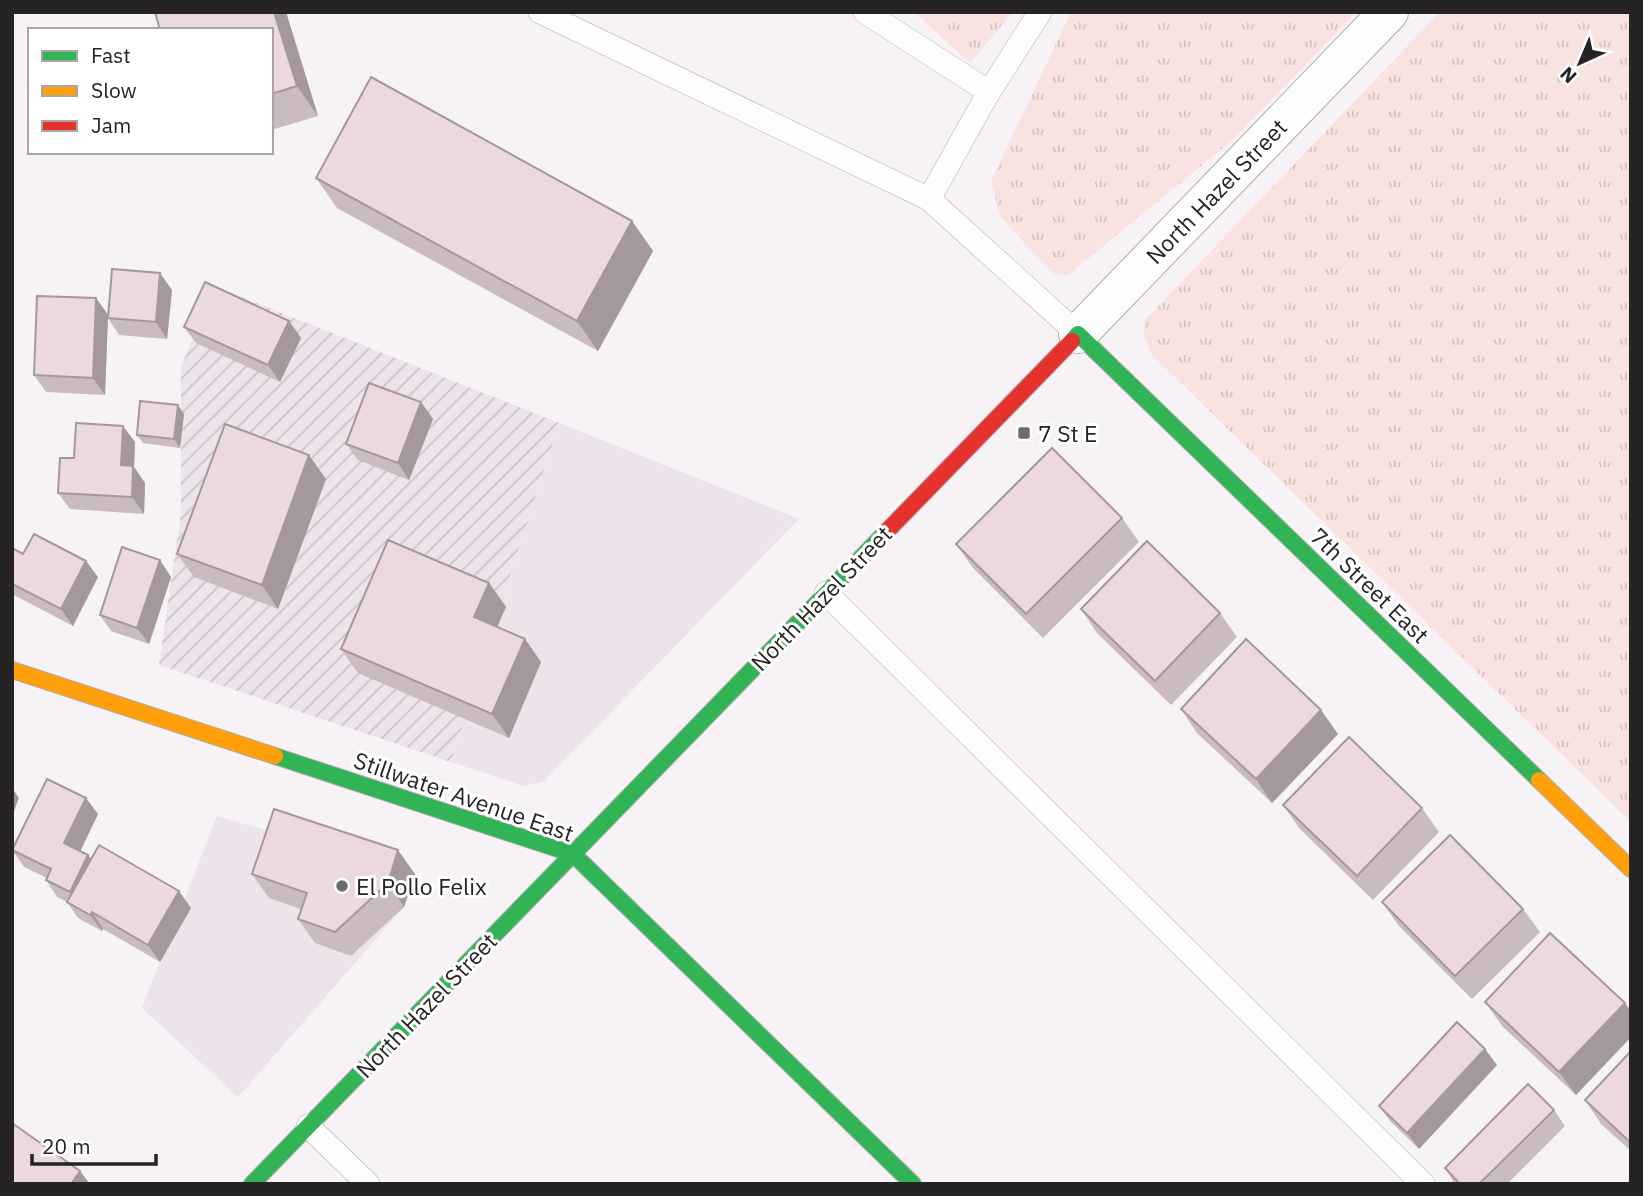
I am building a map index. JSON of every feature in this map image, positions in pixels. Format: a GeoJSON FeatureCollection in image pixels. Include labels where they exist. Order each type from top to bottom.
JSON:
{"type":"FeatureCollection","features":[{"type":"Feature","properties":{"kind":"street","name":"North Hazel Street"},"geometry":{"type":"LineString","coordinates":[[252,1184],[1390,12]]}},
{"type":"Feature","properties":{"kind":"street","name":"7th Street East"},"geometry":{"type":"LineString","coordinates":[[1077,334],[1631,869]]}},
{"type":"Feature","properties":{"kind":"street","name":"Stillwater Avenue East"},"geometry":{"type":"LineString","coordinates":[[12,670],[573,854],[913,1184]]}},
{"type":"Feature","properties":{"kind":"lane"},"geometry":{"type":"LineString","coordinates":[[540,12],[929,199],[1077,334]]}},
{"type":"Feature","properties":{"kind":"lane"},"geometry":{"type":"LineString","coordinates":[[865,12],[989,92]]}},
{"type":"Feature","properties":{"kind":"lane"},"geometry":{"type":"LineString","coordinates":[[929,199],[989,92],[1040,12]]}},
{"type":"Feature","properties":{"kind":"lane"},"geometry":{"type":"LineString","coordinates":[[826,593],[1423,1184]]}},
{"type":"Feature","properties":{"kind":"lane"},"geometry":{"type":"LineString","coordinates":[[308,1126],[368,1184]]}},
{"type":"Feature","properties":{"kind":"shaded area"},"geometry":{"type":"Polygon","coordinates":[[[214,286],[559,423],[451,762],[159,665],[181,513],[181,367],[214,286]]]}},
{"type":"Feature","properties":{"kind":"shaded area"},"geometry":{"type":"Polygon","coordinates":[[[559,423],[799,519],[543,782],[524,786],[451,762],[559,423]]]}},
{"type":"Feature","properties":{"kind":"shaded area"},"geometry":{"type":"Polygon","coordinates":[[[217,816],[415,874],[404,907],[238,1097],[142,1008],[217,816]]]}},
{"type":"Feature","properties":{"kind":"green space"},"geometry":{"type":"Polygon","coordinates":[[[914,12],[1013,12],[970,63],[914,12]]]}},
{"type":"Feature","properties":{"kind":"green space"},"geometry":{"type":"Polygon","coordinates":[[[1071,12],[1356,12],[1234,139],[1067,276],[1055,274],[1000,216],[991,181],[1071,12]]]}},
{"type":"Feature","properties":{"kind":"green space"},"geometry":{"type":"Polygon","coordinates":[[[1440,12],[1631,12],[1631,822],[1152,355],[1144,336],[1144,321],[1440,12]]]}},
{"type":"Feature","properties":{"kind":"building"},"geometry":{"type":"Polygon","coordinates":[[[155,12],[274,12],[297,86],[273,93],[273,28],[159,28],[155,12]]]}},
{"type":"Feature","properties":{"kind":"building"},"geometry":{"type":"Polygon","coordinates":[[[371,77],[632,221],[577,321],[316,178],[371,77]]]}},
{"type":"Feature","properties":{"kind":"building"},"geometry":{"type":"Polygon","coordinates":[[[112,269],[160,273],[156,322],[108,318],[112,269]]]}},
{"type":"Feature","properties":{"kind":"building"},"geometry":{"type":"Polygon","coordinates":[[[205,282],[289,321],[268,365],[184,327],[205,282]]]}},
{"type":"Feature","properties":{"kind":"building"},"geometry":{"type":"Polygon","coordinates":[[[37,296],[96,298],[93,378],[34,375],[37,296]]]}},
{"type":"Feature","properties":{"kind":"building"},"geometry":{"type":"Polygon","coordinates":[[[369,383],[421,402],[398,463],[346,444],[369,383]]]}},
{"type":"Feature","properties":{"kind":"building"},"geometry":{"type":"Polygon","coordinates":[[[140,401],[178,405],[174,439],[137,435],[140,401]]]}},
{"type":"Feature","properties":{"kind":"building"},"geometry":{"type":"Polygon","coordinates":[[[76,423],[123,426],[121,465],[133,466],[132,497],[58,493],[60,458],[74,458],[76,423]]]}},
{"type":"Feature","properties":{"kind":"building"},"geometry":{"type":"Polygon","coordinates":[[[225,424],[309,455],[262,585],[177,554],[225,424]]]}},
{"type":"Feature","properties":{"kind":"building"},"geometry":{"type":"Polygon","coordinates":[[[1052,448],[1122,518],[1026,614],[956,544],[1052,448]]]}},
{"type":"Feature","properties":{"kind":"building"},"geometry":{"type":"Polygon","coordinates":[[[34,534],[86,561],[61,609],[12,584],[12,548],[23,554],[34,534]]]}},
{"type":"Feature","properties":{"kind":"building"},"geometry":{"type":"Polygon","coordinates":[[[388,540],[489,583],[474,617],[525,639],[492,714],[341,649],[388,540]]]}},
{"type":"Feature","properties":{"kind":"building"},"geometry":{"type":"Polygon","coordinates":[[[1147,541],[1220,613],[1155,681],[1081,609],[1147,541]]]}},
{"type":"Feature","properties":{"kind":"building"},"geometry":{"type":"Polygon","coordinates":[[[122,547],[160,560],[137,628],[100,615],[122,547]]]}},
{"type":"Feature","properties":{"kind":"building"},"geometry":{"type":"Polygon","coordinates":[[[1246,639],[1321,710],[1256,779],[1181,709],[1246,639]]]}},
{"type":"Feature","properties":{"kind":"building"},"geometry":{"type":"Polygon","coordinates":[[[1349,737],[1422,808],[1357,876],[1283,805],[1349,737]]]}},
{"type":"Feature","properties":{"kind":"building"},"geometry":{"type":"Polygon","coordinates":[[[47,779],[86,798],[64,843],[88,855],[70,892],[46,880],[51,869],[12,850],[47,779]]]}},
{"type":"Feature","properties":{"kind":"building","name":"El Pollo Felix"},"geometry":{"type":"Polygon","coordinates":[[[274,809],[398,850],[388,883],[335,932],[298,919],[307,893],[252,874],[274,809]]]}},
{"type":"Feature","properties":{"kind":"building"},"geometry":{"type":"Polygon","coordinates":[[[1450,835],[1523,909],[1455,976],[1382,902],[1450,835]]]}},
{"type":"Feature","properties":{"kind":"building"},"geometry":{"type":"Polygon","coordinates":[[[99,845],[179,891],[148,945],[92,912],[90,915],[67,902],[99,845]]]}},
{"type":"Feature","properties":{"kind":"building"},"geometry":{"type":"Polygon","coordinates":[[[1550,933],[1625,1003],[1559,1072],[1485,1002],[1550,933]]]}},
{"type":"Feature","properties":{"kind":"building"},"geometry":{"type":"Polygon","coordinates":[[[1457,1022],[1485,1049],[1407,1133],[1379,1106],[1457,1022]]]}},
{"type":"Feature","properties":{"kind":"building"},"geometry":{"type":"Polygon","coordinates":[[[1631,1051],[1631,1143],[1585,1100],[1631,1051]]]}},
{"type":"Feature","properties":{"kind":"building"},"geometry":{"type":"Polygon","coordinates":[[[1528,1084],[1554,1110],[1479,1184],[1460,1184],[1445,1168],[1528,1084]]]}},
{"type":"Feature","properties":{"kind":"building"},"geometry":{"type":"Polygon","coordinates":[[[12,1123],[80,1171],[71,1184],[12,1184],[12,1123]]]}},
{"type":"Feature","properties":{"kind":"traffic: fast"},"geometry":{"type":"LineString","coordinates":[[1072,341],[1078,334],[1539,780]]}},
{"type":"Feature","properties":{"kind":"traffic: fast"},"geometry":{"type":"LineString","coordinates":[[252,1184],[888,530]]}},
{"type":"Feature","properties":{"kind":"traffic: fast"},"geometry":{"type":"LineString","coordinates":[[275,756],[573,854],[913,1184]]}},
{"type":"Feature","properties":{"kind":"traffic: slow"},"geometry":{"type":"LineString","coordinates":[[12,670],[275,756]]}},
{"type":"Feature","properties":{"kind":"traffic: slow"},"geometry":{"type":"LineString","coordinates":[[1539,780],[1631,869]]}},
{"type":"Feature","properties":{"kind":"traffic: jam"},"geometry":{"type":"LineString","coordinates":[[888,530],[1072,341]]}},
{"type":"Feature","properties":{"kind":"place","name":"7 St E"},"geometry":{"type":"Point","coordinates":[1024,433]}},
{"type":"Feature","properties":{"kind":"place","name":"El Pollo Felix"},"geometry":{"type":"Point","coordinates":[342,886]}}]}
